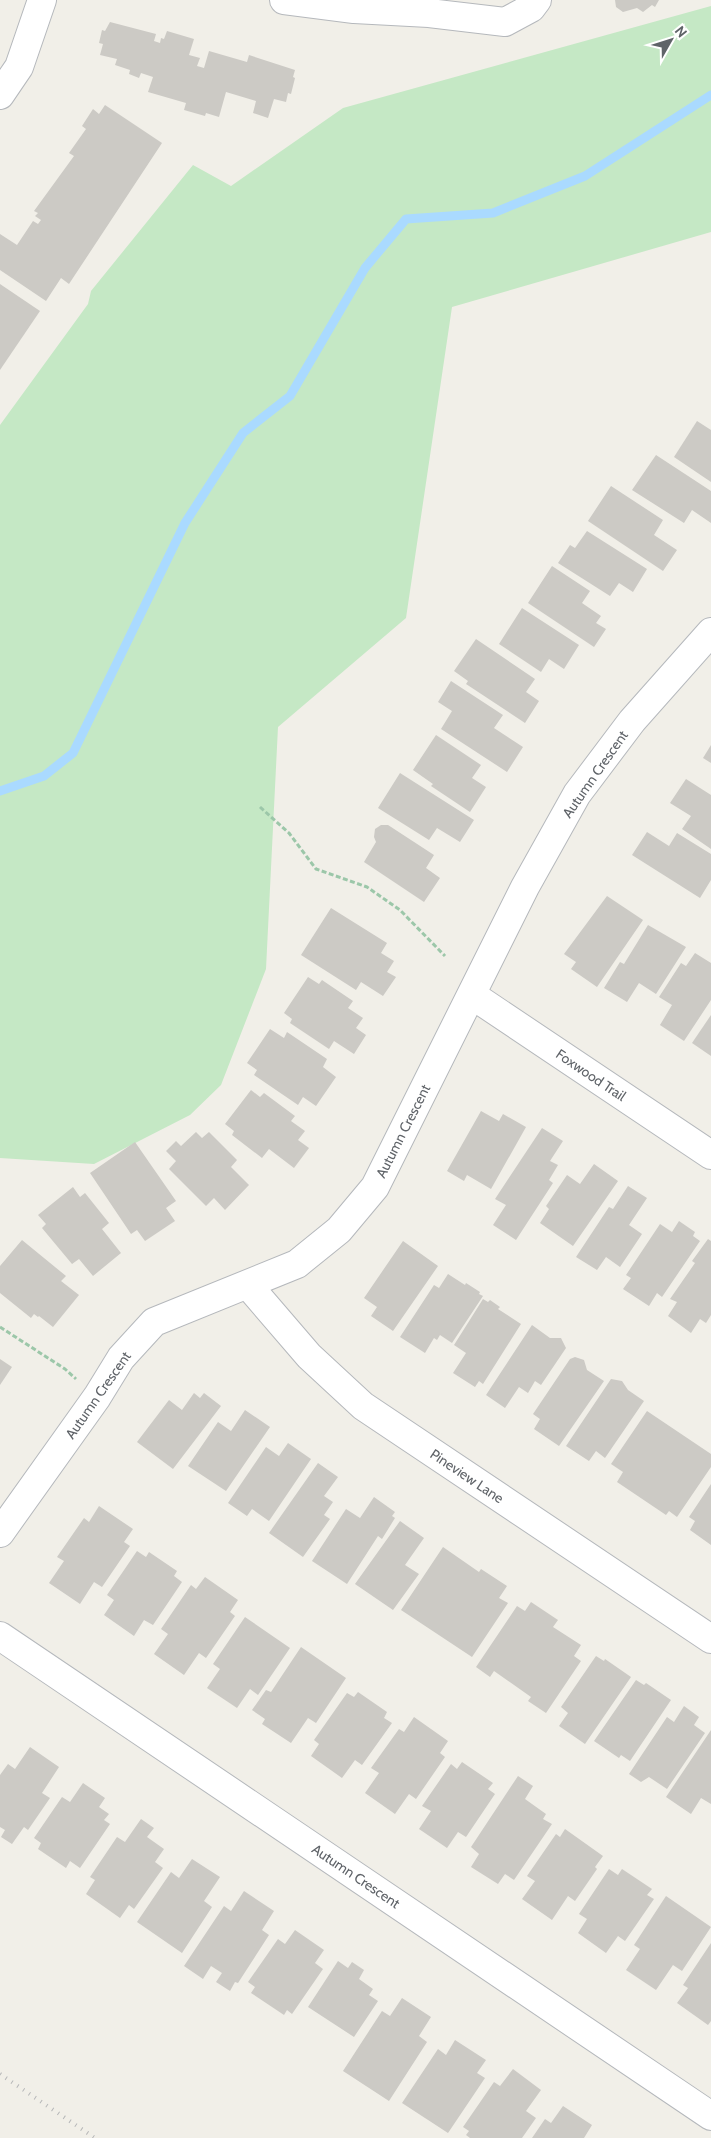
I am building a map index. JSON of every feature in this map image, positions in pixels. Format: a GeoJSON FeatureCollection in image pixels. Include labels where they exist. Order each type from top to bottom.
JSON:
{"type":"FeatureCollection","features":[{"type":"Feature","properties":{"kind":"street"},"geometry":{"type":"LineString","coordinates":[[0,95],[19,67],[42,0]]}},
{"type":"Feature","properties":{"kind":"street"},"geometry":{"type":"LineString","coordinates":[[284,0],[354,9],[429,13],[505,22],[531,8],[537,0]]}},
{"type":"Feature","properties":{"kind":"street","name":"Autumn Crescent"},"geometry":{"type":"LineString","coordinates":[[0,1533],[97,1398],[121,1358],[154,1322],[248,1286],[297,1264],[340,1230],[375,1187],[525,887],[577,794],[632,721],[711,632]]}},
{"type":"Feature","properties":{"kind":"street","name":"Foxwood Trail"},"geometry":{"type":"LineString","coordinates":[[472,995],[711,1155]]}},
{"type":"Feature","properties":{"kind":"street","name":"Pineview Lane"},"geometry":{"type":"LineString","coordinates":[[248,1286],[309,1356],[363,1406],[711,1639]]}},
{"type":"Feature","properties":{"kind":"street","name":"Autumn Crescent"},"geometry":{"type":"LineString","coordinates":[[0,1636],[711,2116]]}},
{"type":"Feature","properties":{"kind":"path"},"geometry":{"type":"LineString","coordinates":[[260,807],[289,833],[316,869],[367,887],[400,910],[445,956]]}},
{"type":"Feature","properties":{"kind":"path"},"geometry":{"type":"LineString","coordinates":[[0,1327],[65,1369],[97,1398]]}},
{"type":"Feature","properties":{"kind":"green space"},"geometry":{"type":"Polygon","coordinates":[[[711,6],[711,232],[452,307],[406,618],[278,727],[266,969],[221,1085],[190,1115],[94,1164],[0,1158],[0,425],[88,304],[91,291],[193,165],[231,186],[343,108],[711,6]]]}},
{"type":"Feature","properties":{"kind":"building"},"geometry":{"type":"Polygon","coordinates":[[[615,0],[659,0],[655,7],[652,5],[643,12],[637,8],[623,12],[616,7],[615,0]]]}},
{"type":"Feature","properties":{"kind":"building"},"geometry":{"type":"Polygon","coordinates":[[[110,22],[156,34],[154,41],[160,43],[161,38],[164,39],[167,31],[194,39],[189,55],[200,58],[197,66],[204,68],[209,51],[247,62],[249,55],[295,70],[291,94],[288,93],[286,102],[274,99],[268,118],[253,113],[256,101],[226,92],[219,117],[206,113],[205,116],[184,110],[186,103],[148,92],[153,77],[141,73],[139,78],[129,74],[130,70],[115,65],[117,59],[100,55],[103,44],[99,43],[102,30],[105,31],[110,22]]]}},
{"type":"Feature","properties":{"kind":"building"},"geometry":{"type":"Polygon","coordinates":[[[105,105],[162,143],[69,284],[61,278],[46,301],[0,270],[0,234],[17,245],[33,221],[38,224],[41,220],[35,216],[38,213],[34,211],[74,156],[69,153],[86,129],[82,126],[93,109],[99,114],[105,105]]]}},
{"type":"Feature","properties":{"kind":"building"},"geometry":{"type":"Polygon","coordinates":[[[0,284],[40,311],[0,370],[0,284]]]}},
{"type":"Feature","properties":{"kind":"building"},"geometry":{"type":"Polygon","coordinates":[[[697,421],[711,430],[711,482],[674,457],[697,421]]]}},
{"type":"Feature","properties":{"kind":"building"},"geometry":{"type":"Polygon","coordinates":[[[656,455],[711,491],[711,523],[692,510],[684,523],[632,490],[656,455]]]}},
{"type":"Feature","properties":{"kind":"building"},"geometry":{"type":"Polygon","coordinates":[[[611,486],[663,520],[654,535],[677,550],[663,571],[588,521],[611,486]]]}},
{"type":"Feature","properties":{"kind":"building"},"geometry":{"type":"Polygon","coordinates":[[[587,531],[647,569],[633,592],[619,583],[610,596],[558,563],[570,545],[575,548],[587,531]]]}},
{"type":"Feature","properties":{"kind":"building"},"geometry":{"type":"Polygon","coordinates":[[[552,566],[590,591],[582,603],[601,616],[596,623],[606,629],[594,647],[528,603],[552,566]]]}},
{"type":"Feature","properties":{"kind":"building"},"geometry":{"type":"Polygon","coordinates":[[[522,608],[579,645],[564,669],[549,659],[541,672],[499,644],[522,608]]]}},
{"type":"Feature","properties":{"kind":"building"},"geometry":{"type":"Polygon","coordinates":[[[476,639],[535,679],[526,692],[539,701],[525,723],[466,684],[468,681],[454,671],[476,639]]]}},
{"type":"Feature","properties":{"kind":"building"},"geometry":{"type":"Polygon","coordinates":[[[451,681],[503,715],[494,728],[523,747],[507,772],[441,729],[452,711],[438,702],[451,681]]]}},
{"type":"Feature","properties":{"kind":"building"},"geometry":{"type":"Polygon","coordinates":[[[436,735],[481,765],[472,778],[486,787],[470,812],[431,786],[433,784],[413,770],[436,735]]]}},
{"type":"Feature","properties":{"kind":"building"},"geometry":{"type":"Polygon","coordinates":[[[711,745],[711,763],[703,758],[711,745]]]}},
{"type":"Feature","properties":{"kind":"building"},"geometry":{"type":"Polygon","coordinates":[[[400,773],[474,820],[460,842],[437,828],[429,840],[378,808],[400,773]]]}},
{"type":"Feature","properties":{"kind":"building"},"geometry":{"type":"Polygon","coordinates":[[[686,779],[711,795],[711,849],[682,829],[691,816],[670,803],[686,779]]]}},
{"type":"Feature","properties":{"kind":"building"},"geometry":{"type":"Polygon","coordinates":[[[381,825],[388,825],[434,855],[426,868],[440,878],[424,902],[364,862],[376,842],[374,837],[375,829],[381,825]]]}},
{"type":"Feature","properties":{"kind":"building"},"geometry":{"type":"Polygon","coordinates":[[[647,832],[669,846],[677,833],[711,854],[711,880],[700,898],[632,855],[647,832]]]}},
{"type":"Feature","properties":{"kind":"building"},"geometry":{"type":"Polygon","coordinates":[[[607,896],[643,920],[597,987],[571,969],[576,962],[564,954],[607,896]]]}},
{"type":"Feature","properties":{"kind":"building"},"geometry":{"type":"Polygon","coordinates":[[[331,908],[387,943],[381,953],[394,961],[387,972],[396,977],[383,996],[361,982],[356,990],[301,955],[331,908]]]}},
{"type":"Feature","properties":{"kind":"building"},"geometry":{"type":"Polygon","coordinates":[[[648,925],[686,947],[656,994],[639,983],[627,1002],[604,988],[620,962],[624,964],[648,925]]]}},
{"type":"Feature","properties":{"kind":"building"},"geometry":{"type":"Polygon","coordinates":[[[695,953],[711,963],[711,1000],[684,1041],[660,1025],[672,1005],[659,997],[681,963],[686,966],[695,953]]]}},
{"type":"Feature","properties":{"kind":"building"},"geometry":{"type":"Polygon","coordinates":[[[308,977],[319,984],[322,980],[353,1001],[348,1008],[363,1018],[356,1028],[366,1035],[354,1054],[334,1041],[329,1049],[290,1023],[292,1019],[284,1013],[308,977]]]}},
{"type":"Feature","properties":{"kind":"building"},"geometry":{"type":"Polygon","coordinates":[[[711,1015],[711,1056],[692,1043],[711,1015]]]}},
{"type":"Feature","properties":{"kind":"building"},"geometry":{"type":"Polygon","coordinates":[[[270,1029],[284,1038],[287,1032],[327,1059],[323,1067],[336,1077],[316,1106],[303,1097],[298,1105],[254,1075],[257,1070],[247,1063],[270,1029]]]}},
{"type":"Feature","properties":{"kind":"building"},"geometry":{"type":"Polygon","coordinates":[[[251,1090],[260,1097],[264,1093],[295,1116],[291,1121],[305,1131],[298,1140],[309,1148],[294,1168],[269,1149],[262,1158],[232,1135],[234,1131],[225,1124],[251,1090]]]}},
{"type":"Feature","properties":{"kind":"building"},"geometry":{"type":"Polygon","coordinates":[[[481,1111],[499,1121],[503,1114],[526,1127],[491,1189],[467,1175],[464,1181],[447,1171],[481,1111]]]}},
{"type":"Feature","properties":{"kind":"building"},"geometry":{"type":"Polygon","coordinates":[[[542,1128],[563,1141],[550,1161],[558,1165],[549,1180],[553,1183],[516,1240],[493,1225],[506,1205],[495,1199],[542,1128]]]}},
{"type":"Feature","properties":{"kind":"building"},"geometry":{"type":"Polygon","coordinates":[[[196,1132],[202,1138],[209,1132],[237,1160],[231,1167],[249,1185],[225,1210],[214,1198],[206,1206],[169,1169],[176,1161],[166,1151],[176,1141],[181,1146],[196,1132]]]}},
{"type":"Feature","properties":{"kind":"building"},"geometry":{"type":"Polygon","coordinates":[[[135,1142],[176,1201],[166,1208],[175,1221],[145,1241],[137,1230],[131,1234],[90,1173],[135,1142]]]}},
{"type":"Feature","properties":{"kind":"building"},"geometry":{"type":"Polygon","coordinates":[[[594,1164],[618,1181],[573,1246],[540,1223],[549,1209],[546,1206],[567,1175],[580,1184],[594,1164]]]}},
{"type":"Feature","properties":{"kind":"building"},"geometry":{"type":"Polygon","coordinates":[[[628,1186],[647,1198],[629,1225],[642,1234],[620,1267],[606,1257],[597,1270],[576,1257],[609,1207],[613,1209],[628,1186]]]}},
{"type":"Feature","properties":{"kind":"building"},"geometry":{"type":"Polygon","coordinates":[[[73,1187],[80,1197],[85,1193],[109,1223],[102,1229],[121,1253],[93,1276],[79,1259],[72,1264],[42,1228],[46,1224],[38,1215],[73,1187]]]}},
{"type":"Feature","properties":{"kind":"building"},"geometry":{"type":"Polygon","coordinates":[[[679,1221],[695,1232],[693,1236],[700,1241],[662,1297],[657,1293],[649,1306],[623,1289],[631,1278],[626,1275],[660,1224],[672,1232],[679,1221]]]}},
{"type":"Feature","properties":{"kind":"building"},"geometry":{"type":"Polygon","coordinates":[[[708,1239],[711,1241],[711,1315],[706,1323],[700,1319],[691,1333],[668,1316],[677,1302],[670,1299],[695,1263],[692,1261],[708,1239]]]}},
{"type":"Feature","properties":{"kind":"building"},"geometry":{"type":"Polygon","coordinates":[[[22,1240],[66,1276],[61,1281],[79,1295],[53,1327],[39,1316],[34,1314],[31,1318],[0,1293],[0,1266],[22,1240]]]}},
{"type":"Feature","properties":{"kind":"building"},"geometry":{"type":"Polygon","coordinates":[[[403,1241],[438,1266],[393,1331],[371,1316],[377,1307],[364,1298],[403,1241]]]}},
{"type":"Feature","properties":{"kind":"building"},"geometry":{"type":"Polygon","coordinates":[[[448,1274],[465,1285],[466,1283],[483,1296],[452,1343],[440,1335],[437,1340],[434,1338],[425,1353],[400,1337],[434,1285],[439,1288],[448,1274]]]}},
{"type":"Feature","properties":{"kind":"building"},"geometry":{"type":"Polygon","coordinates":[[[483,1299],[488,1302],[490,1300],[500,1307],[498,1309],[521,1324],[483,1384],[479,1381],[475,1387],[453,1373],[466,1353],[454,1345],[483,1299]]]}},
{"type":"Feature","properties":{"kind":"building"},"geometry":{"type":"Polygon","coordinates":[[[532,1325],[550,1338],[561,1338],[566,1348],[541,1385],[535,1381],[528,1393],[519,1387],[505,1408],[486,1395],[532,1325]]]}},
{"type":"Feature","properties":{"kind":"building"},"geometry":{"type":"Polygon","coordinates":[[[575,1357],[584,1360],[587,1370],[604,1381],[559,1446],[534,1429],[540,1419],[533,1414],[570,1359],[575,1357]]]}},
{"type":"Feature","properties":{"kind":"building"},"geometry":{"type":"Polygon","coordinates":[[[0,1359],[12,1367],[0,1385],[0,1359]]]}},
{"type":"Feature","properties":{"kind":"building"},"geometry":{"type":"Polygon","coordinates":[[[611,1379],[622,1381],[628,1390],[644,1401],[605,1458],[596,1451],[589,1461],[566,1446],[611,1379]]]}},
{"type":"Feature","properties":{"kind":"building"},"geometry":{"type":"Polygon","coordinates":[[[194,1393],[200,1398],[204,1393],[221,1406],[173,1469],[137,1442],[169,1400],[182,1410],[194,1393]]]}},
{"type":"Feature","properties":{"kind":"building"},"geometry":{"type":"Polygon","coordinates":[[[245,1410],[270,1427],[226,1491],[188,1466],[218,1422],[231,1431],[245,1410]]]}},
{"type":"Feature","properties":{"kind":"building"},"geometry":{"type":"Polygon","coordinates":[[[647,1411],[711,1454],[711,1467],[677,1517],[669,1511],[666,1515],[617,1482],[623,1472],[611,1464],[647,1411]]]}},
{"type":"Feature","properties":{"kind":"building"},"geometry":{"type":"Polygon","coordinates":[[[288,1443],[311,1459],[269,1521],[252,1509],[247,1516],[228,1503],[266,1447],[279,1456],[288,1443]]]}},
{"type":"Feature","properties":{"kind":"building"},"geometry":{"type":"Polygon","coordinates":[[[318,1463],[338,1477],[324,1496],[333,1502],[324,1515],[330,1519],[303,1557],[269,1533],[318,1463]]]}},
{"type":"Feature","properties":{"kind":"building"},"geometry":{"type":"Polygon","coordinates":[[[711,1484],[711,1545],[690,1530],[695,1521],[689,1517],[711,1484]]]}},
{"type":"Feature","properties":{"kind":"building"},"geometry":{"type":"Polygon","coordinates":[[[374,1497],[395,1512],[392,1516],[395,1518],[382,1539],[378,1536],[347,1584],[312,1561],[346,1509],[360,1518],[374,1497]]]}},
{"type":"Feature","properties":{"kind":"building"},"geometry":{"type":"Polygon","coordinates":[[[99,1506],[133,1529],[124,1542],[130,1546],[102,1587],[94,1582],[80,1604],[49,1583],[64,1561],[57,1557],[84,1518],[89,1522],[99,1506]]]}},
{"type":"Feature","properties":{"kind":"building"},"geometry":{"type":"Polygon","coordinates":[[[400,1521],[424,1538],[405,1565],[419,1574],[393,1610],[355,1584],[400,1521]]]}},
{"type":"Feature","properties":{"kind":"building"},"geometry":{"type":"Polygon","coordinates":[[[443,1547],[479,1572],[481,1569],[507,1586],[499,1598],[508,1603],[472,1657],[401,1610],[443,1547]]]}},
{"type":"Feature","properties":{"kind":"building"},"geometry":{"type":"Polygon","coordinates":[[[137,1551],[146,1557],[149,1552],[177,1571],[174,1576],[182,1582],[153,1625],[144,1620],[134,1636],[104,1615],[114,1600],[107,1595],[137,1551]]]}},
{"type":"Feature","properties":{"kind":"building"},"geometry":{"type":"Polygon","coordinates":[[[205,1577],[238,1600],[230,1612],[235,1616],[206,1658],[199,1653],[184,1675],[154,1654],[168,1634],[161,1629],[191,1585],[196,1589],[205,1577]]]}},
{"type":"Feature","properties":{"kind":"building"},"geometry":{"type":"Polygon","coordinates":[[[531,1602],[558,1620],[553,1627],[581,1645],[574,1656],[581,1661],[546,1713],[528,1701],[531,1697],[494,1671],[490,1677],[476,1667],[517,1606],[525,1611],[531,1602]]]}},
{"type":"Feature","properties":{"kind":"building"},"geometry":{"type":"Polygon","coordinates":[[[245,1617],[290,1648],[258,1695],[250,1689],[237,1708],[207,1688],[220,1669],[213,1664],[245,1617]]]}},
{"type":"Feature","properties":{"kind":"building"},"geometry":{"type":"Polygon","coordinates":[[[301,1647],[346,1678],[316,1723],[308,1718],[291,1743],[262,1724],[265,1719],[252,1710],[266,1690],[271,1692],[301,1647]]]}},
{"type":"Feature","properties":{"kind":"building"},"geometry":{"type":"Polygon","coordinates":[[[596,1656],[604,1661],[605,1659],[631,1677],[585,1744],[559,1726],[568,1713],[561,1707],[596,1656]]]}},
{"type":"Feature","properties":{"kind":"building"},"geometry":{"type":"Polygon","coordinates":[[[636,1680],[644,1685],[646,1683],[671,1700],[630,1761],[621,1755],[619,1758],[594,1741],[636,1680]]]}},
{"type":"Feature","properties":{"kind":"building"},"geometry":{"type":"Polygon","coordinates":[[[358,1692],[387,1712],[384,1718],[392,1723],[362,1765],[355,1760],[342,1778],[311,1756],[319,1744],[314,1740],[347,1693],[354,1697],[358,1692]]]}},
{"type":"Feature","properties":{"kind":"building"},"geometry":{"type":"Polygon","coordinates":[[[684,1706],[699,1717],[694,1725],[705,1733],[667,1789],[649,1777],[641,1782],[629,1774],[667,1717],[674,1722],[684,1706]]]}},
{"type":"Feature","properties":{"kind":"building"},"geometry":{"type":"Polygon","coordinates":[[[414,1717],[448,1741],[440,1753],[445,1757],[416,1799],[409,1794],[395,1814],[365,1793],[379,1773],[371,1768],[399,1729],[404,1732],[414,1717]]]}},
{"type":"Feature","properties":{"kind":"building"},"geometry":{"type":"Polygon","coordinates":[[[711,1730],[711,1804],[701,1798],[691,1814],[666,1797],[711,1730]]]}},
{"type":"Feature","properties":{"kind":"building"},"geometry":{"type":"Polygon","coordinates":[[[30,1747],[59,1767],[42,1793],[50,1798],[28,1830],[24,1827],[12,1844],[1,1837],[5,1830],[0,1827],[0,1775],[8,1764],[15,1769],[30,1747]]]}},
{"type":"Feature","properties":{"kind":"building"},"geometry":{"type":"Polygon","coordinates":[[[462,1762],[493,1783],[488,1789],[495,1794],[466,1837],[458,1832],[447,1848],[419,1829],[431,1811],[422,1806],[451,1764],[457,1769],[462,1762]]]}},
{"type":"Feature","properties":{"kind":"building"},"geometry":{"type":"Polygon","coordinates":[[[518,1776],[533,1786],[525,1799],[546,1814],[543,1819],[552,1824],[514,1880],[505,1874],[498,1884],[471,1867],[479,1854],[471,1847],[518,1776]]]}},
{"type":"Feature","properties":{"kind":"building"},"geometry":{"type":"Polygon","coordinates":[[[83,1783],[105,1798],[99,1807],[109,1814],[104,1820],[110,1824],[80,1868],[70,1861],[66,1868],[38,1849],[41,1843],[34,1838],[62,1797],[70,1802],[83,1783]]]}},
{"type":"Feature","properties":{"kind":"building"},"geometry":{"type":"Polygon","coordinates":[[[141,1819],[154,1828],[147,1837],[164,1849],[155,1862],[163,1868],[134,1909],[129,1905],[120,1918],[86,1894],[95,1880],[90,1877],[117,1837],[125,1842],[141,1819]]]}},
{"type":"Feature","properties":{"kind":"building"},"geometry":{"type":"Polygon","coordinates":[[[565,1829],[603,1856],[595,1867],[597,1869],[575,1901],[568,1896],[552,1920],[522,1899],[535,1881],[527,1876],[556,1834],[560,1837],[565,1829]]]}},
{"type":"Feature","properties":{"kind":"building"},"geometry":{"type":"Polygon","coordinates":[[[192,1859],[220,1877],[204,1901],[212,1907],[182,1953],[137,1922],[171,1872],[179,1878],[192,1859]]]}},
{"type":"Feature","properties":{"kind":"building"},"geometry":{"type":"Polygon","coordinates":[[[609,1869],[618,1875],[622,1869],[652,1889],[647,1895],[654,1899],[625,1941],[618,1936],[606,1953],[578,1933],[587,1919],[579,1914],[609,1869]]]}},
{"type":"Feature","properties":{"kind":"building"},"geometry":{"type":"Polygon","coordinates":[[[244,1891],[274,1911],[262,1930],[269,1935],[238,1983],[235,1982],[230,1991],[216,1982],[222,1973],[211,1966],[203,1979],[184,1966],[224,1906],[231,1911],[244,1891]]]}},
{"type":"Feature","properties":{"kind":"building"},"geometry":{"type":"Polygon","coordinates":[[[666,1896],[711,1927],[682,1971],[673,1965],[656,1990],[626,1970],[640,1949],[634,1945],[666,1896]]]}},
{"type":"Feature","properties":{"kind":"building"},"geometry":{"type":"Polygon","coordinates":[[[295,1930],[324,1950],[315,1963],[323,1969],[292,2014],[287,2010],[284,2015],[251,1993],[255,1987],[248,1982],[278,1939],[285,1944],[295,1930]]]}},
{"type":"Feature","properties":{"kind":"building"},"geometry":{"type":"Polygon","coordinates":[[[711,1943],[711,2021],[708,2025],[677,2003],[688,1988],[683,1985],[711,1943]]]}},
{"type":"Feature","properties":{"kind":"building"},"geometry":{"type":"Polygon","coordinates":[[[338,1961],[348,1968],[352,1962],[364,1970],[359,1979],[373,1989],[369,1995],[378,2001],[354,2037],[308,2007],[338,1961]]]}},
{"type":"Feature","properties":{"kind":"building"},"geometry":{"type":"Polygon","coordinates":[[[402,1998],[431,2017],[419,2036],[427,2042],[389,2101],[343,2071],[382,2011],[390,2016],[402,1998]]]}},
{"type":"Feature","properties":{"kind":"building"},"geometry":{"type":"Polygon","coordinates":[[[455,2040],[486,2060],[477,2073],[485,2078],[448,2133],[402,2103],[438,2049],[446,2055],[455,2040]]]}},
{"type":"Feature","properties":{"kind":"building"},"geometry":{"type":"Polygon","coordinates":[[[513,2069],[541,2090],[526,2111],[536,2118],[522,2138],[470,2138],[466,2135],[469,2131],[463,2127],[494,2082],[500,2086],[513,2069]]]}},
{"type":"Feature","properties":{"kind":"building"},"geometry":{"type":"Polygon","coordinates":[[[563,2106],[592,2125],[584,2138],[532,2138],[545,2119],[551,2123],[563,2106]]]}},
{"type":"Feature","properties":{"kind":"waterway"},"geometry":{"type":"LineString","coordinates":[[0,791],[44,776],[73,753],[185,523],[243,433],[290,396],[365,268],[406,219],[493,213],[585,176],[711,95]]}},
{"type":"Feature","properties":{"kind":"railway"},"geometry":{"type":"LineString","coordinates":[[0,2074],[95,2138]]}}]}
